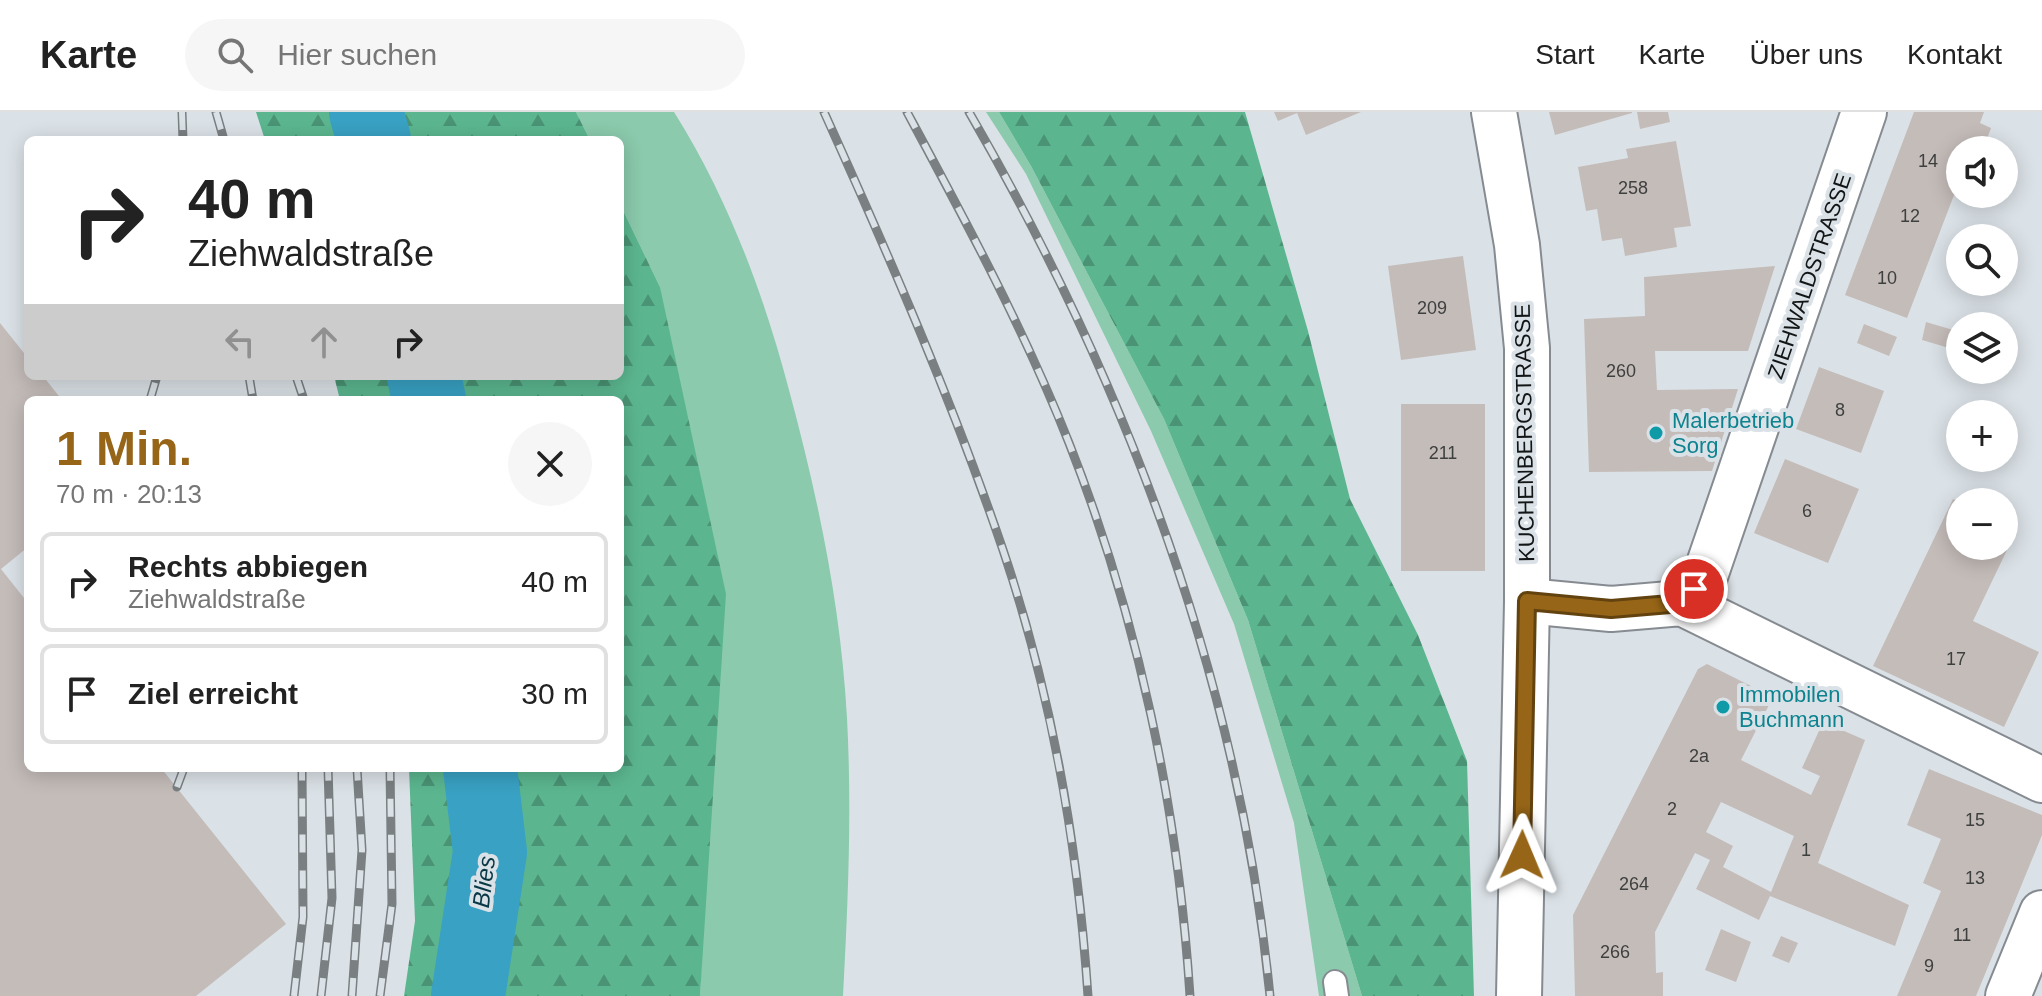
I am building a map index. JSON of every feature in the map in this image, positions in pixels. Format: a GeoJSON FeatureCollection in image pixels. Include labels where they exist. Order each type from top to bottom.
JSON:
{"type":"FeatureCollection","features":[{"type":"Feature","properties":{"kind":"street","name":"KUCHENBERGSTRASSE"},"geometry":{"type":"LineString","coordinates":[[1494,112],[1517,245],[1527,348],[1527,601],[1519,996]]}},
{"type":"Feature","properties":{"kind":"street","name":"ZIEHWALDSTRASSE"},"geometry":{"type":"LineString","coordinates":[[1682,603],[1705,576],[1864,112]]}},
{"type":"Feature","properties":{"kind":"street"},"geometry":{"type":"LineString","coordinates":[[1527,601],[1611,609],[1682,603],[2042,780]]}},
{"type":"Feature","properties":{"kind":"street"},"geometry":{"type":"LineString","coordinates":[[2008,996],[2042,913]]}},
{"type":"Feature","properties":{"kind":"green space"},"geometry":{"type":"Polygon","coordinates":[[[256,112],[576,112],[588,136],[264,136],[256,112]]]}},
{"type":"Feature","properties":{"kind":"green space"},"geometry":{"type":"Polygon","coordinates":[[[576,112],[674,112],[711,178],[742,246],[779,353],[819,512],[834,594],[844,676],[849,822],[843,996],[700,996],[703,929],[660,287],[624,212],[624,136],[588,136],[576,112]]]}},
{"type":"Feature","properties":{"kind":"green space"},"geometry":{"type":"Polygon","coordinates":[[[986,112],[999,112],[1031,166],[1164,419],[1248,620],[1362,996],[1319,996],[1294,823],[1234,624],[1151,431],[1026,174],[986,112]]]}},
{"type":"Feature","properties":{"kind":"green space"},"geometry":{"type":"Polygon","coordinates":[[[999,112],[1245,112],[1308,331],[1350,499],[1418,635],[1467,761],[1474,996],[1362,996],[1248,620],[1164,419],[1031,166],[999,112]]]}},
{"type":"Feature","properties":{"kind":"green space"},"geometry":{"type":"Polygon","coordinates":[[[624,212],[660,287],[726,594],[700,996],[404,996],[415,921],[409,772],[624,772],[624,396],[339,396],[335,380],[624,380],[624,212]]]}},
{"type":"Feature","properties":{"kind":"building"},"geometry":{"type":"Polygon","coordinates":[[[1274,112],[1361,112],[1306,135],[1297,113],[1278,121],[1274,112]]]}},
{"type":"Feature","properties":{"kind":"building"},"geometry":{"type":"Polygon","coordinates":[[[1549,112],[1632,112],[1632,113],[1555,135],[1549,112]]]}},
{"type":"Feature","properties":{"kind":"building"},"geometry":{"type":"Polygon","coordinates":[[[1637,112],[1668,112],[1670,122],[1640,129],[1637,112]]]}},
{"type":"Feature","properties":{"kind":"building"},"geometry":{"type":"Polygon","coordinates":[[[1914,112],[1984,112],[1980,123],[1991,128],[1988,136],[1946,136],[1946,208],[1949,208],[1907,318],[1845,295],[1914,112]]]}},
{"type":"Feature","properties":{"kind":"building"},"geometry":{"type":"Polygon","coordinates":[[[1676,141],[1691,226],[1674,228],[1677,247],[1625,256],[1622,238],[1602,241],[1597,209],[1586,211],[1578,167],[1628,158],[1626,149],[1676,141]]]}},
{"type":"Feature","properties":{"kind":"building"},"geometry":{"type":"Polygon","coordinates":[[[1463,256],[1476,350],[1401,360],[1388,266],[1463,256]]]}},
{"type":"Feature","properties":{"kind":"building"},"geometry":{"type":"Polygon","coordinates":[[[1775,266],[1748,351],[1655,351],[1657,390],[1738,389],[1712,471],[1589,472],[1584,319],[1645,316],[1644,277],[1775,266]]]}},
{"type":"Feature","properties":{"kind":"building"},"geometry":{"type":"Polygon","coordinates":[[[1926,322],[1946,328],[1946,347],[1922,340],[1926,322]]]}},
{"type":"Feature","properties":{"kind":"building"},"geometry":{"type":"Polygon","coordinates":[[[0,323],[24,353],[24,380],[46,380],[59,396],[24,396],[24,550],[1,569],[24,598],[24,772],[164,772],[286,924],[196,996],[0,996],[0,323]]]}},
{"type":"Feature","properties":{"kind":"building"},"geometry":{"type":"Polygon","coordinates":[[[1864,324],[1897,337],[1889,356],[1857,343],[1864,324]]]}},
{"type":"Feature","properties":{"kind":"building"},"geometry":{"type":"Polygon","coordinates":[[[1819,367],[1884,391],[1861,453],[1796,429],[1819,367]]]}},
{"type":"Feature","properties":{"kind":"building"},"geometry":{"type":"Polygon","coordinates":[[[1401,404],[1485,404],[1485,571],[1401,571],[1401,404]]]}},
{"type":"Feature","properties":{"kind":"building"},"geometry":{"type":"Polygon","coordinates":[[[1785,459],[1859,489],[1828,563],[1754,533],[1785,459]]]}},
{"type":"Feature","properties":{"kind":"building"},"geometry":{"type":"Polygon","coordinates":[[[1946,514],[1946,560],[2002,560],[1973,621],[2039,652],[2004,727],[1873,666],[1946,514]]]}},
{"type":"Feature","properties":{"kind":"building"},"geometry":{"type":"Polygon","coordinates":[[[1707,664],[1773,697],[1741,760],[1811,795],[1820,776],[1802,768],[1823,722],[1865,740],[1818,863],[1909,905],[1895,946],[1770,896],[1759,920],[1696,889],[1710,860],[1695,853],[1655,932],[1656,973],[1663,972],[1663,996],[1575,996],[1573,915],[1698,669],[1707,664]],[[1721,802],[1706,832],[1733,846],[1723,867],[1771,892],[1794,836],[1721,802]]]}},
{"type":"Feature","properties":{"kind":"building"},"geometry":{"type":"Polygon","coordinates":[[[1929,769],[2042,815],[2042,835],[1976,996],[1897,996],[1941,891],[1923,883],[1941,839],[1907,825],[1929,769]]]}},
{"type":"Feature","properties":{"kind":"building"},"geometry":{"type":"Polygon","coordinates":[[[1721,929],[1751,942],[1736,982],[1705,970],[1721,929]]]}},
{"type":"Feature","properties":{"kind":"building"},"geometry":{"type":"Polygon","coordinates":[[[1781,936],[1798,943],[1789,963],[1772,956],[1781,936]]]}},
{"type":"Feature","properties":{"kind":"waterway","name":"Blies"},"geometry":{"type":"LineString","coordinates":[[366,112],[373,136]]}},
{"type":"Feature","properties":{"kind":"waterway","name":"Blies"},"geometry":{"type":"LineString","coordinates":[[425,380],[428,396]]}},
{"type":"Feature","properties":{"kind":"waterway","name":"Blies"},"geometry":{"type":"LineString","coordinates":[[468,996],[490,852],[480,772]]}},
{"type":"Feature","properties":{"kind":"railway"},"geometry":{"type":"LineString","coordinates":[[182,112],[183,136]]}},
{"type":"Feature","properties":{"kind":"railway"},"geometry":{"type":"LineString","coordinates":[[216,112],[223,136]]}},
{"type":"Feature","properties":{"kind":"railway"},"geometry":{"type":"LineString","coordinates":[[824,112],[941,383],[1020,604],[1060,770],[1077,883],[1088,996]]}},
{"type":"Feature","properties":{"kind":"railway"},"geometry":{"type":"LineString","coordinates":[[907,112],[1033,358],[1094,509],[1134,645],[1165,785],[1176,855],[1190,996]]}},
{"type":"Feature","properties":{"kind":"railway"},"geometry":{"type":"LineString","coordinates":[[969,112],[1026,215],[1078,321],[1125,429],[1167,538],[1203,650],[1232,763],[1255,879],[1270,996]]}},
{"type":"Feature","properties":{"kind":"railway"},"geometry":{"type":"LineString","coordinates":[[151,396],[156,380]]}},
{"type":"Feature","properties":{"kind":"railway"},"geometry":{"type":"LineString","coordinates":[[250,380],[252,396]]}},
{"type":"Feature","properties":{"kind":"railway"},"geometry":{"type":"LineString","coordinates":[[297,380],[303,396]]}},
{"type":"Feature","properties":{"kind":"railway"},"geometry":{"type":"LineString","coordinates":[[177,787],[183,772]]}},
{"type":"Feature","properties":{"kind":"railway"},"geometry":{"type":"LineString","coordinates":[[294,996],[303,917],[302,772]]}},
{"type":"Feature","properties":{"kind":"railway"},"geometry":{"type":"LineString","coordinates":[[321,996],[332,898],[328,772]]}},
{"type":"Feature","properties":{"kind":"railway"},"geometry":{"type":"LineString","coordinates":[[352,996],[362,850],[357,772]]}},
{"type":"Feature","properties":{"kind":"railway"},"geometry":{"type":"LineString","coordinates":[[380,996],[392,904],[390,772]]}},
{"type":"Feature","properties":{"kind":"place","name":"Malerbetrieb Sorg"},"geometry":{"type":"Point","coordinates":[1656,433]}},
{"type":"Feature","properties":{"kind":"place","name":"Immobilen Buchmann"},"geometry":{"type":"Point","coordinates":[1723,707]}},
{"type":"Feature","properties":{"kind":"route"},"geometry":{"type":"LineString","coordinates":[[1522,855],[1527,601],[1611,609],[1682,603],[1694,589]]}}]}
